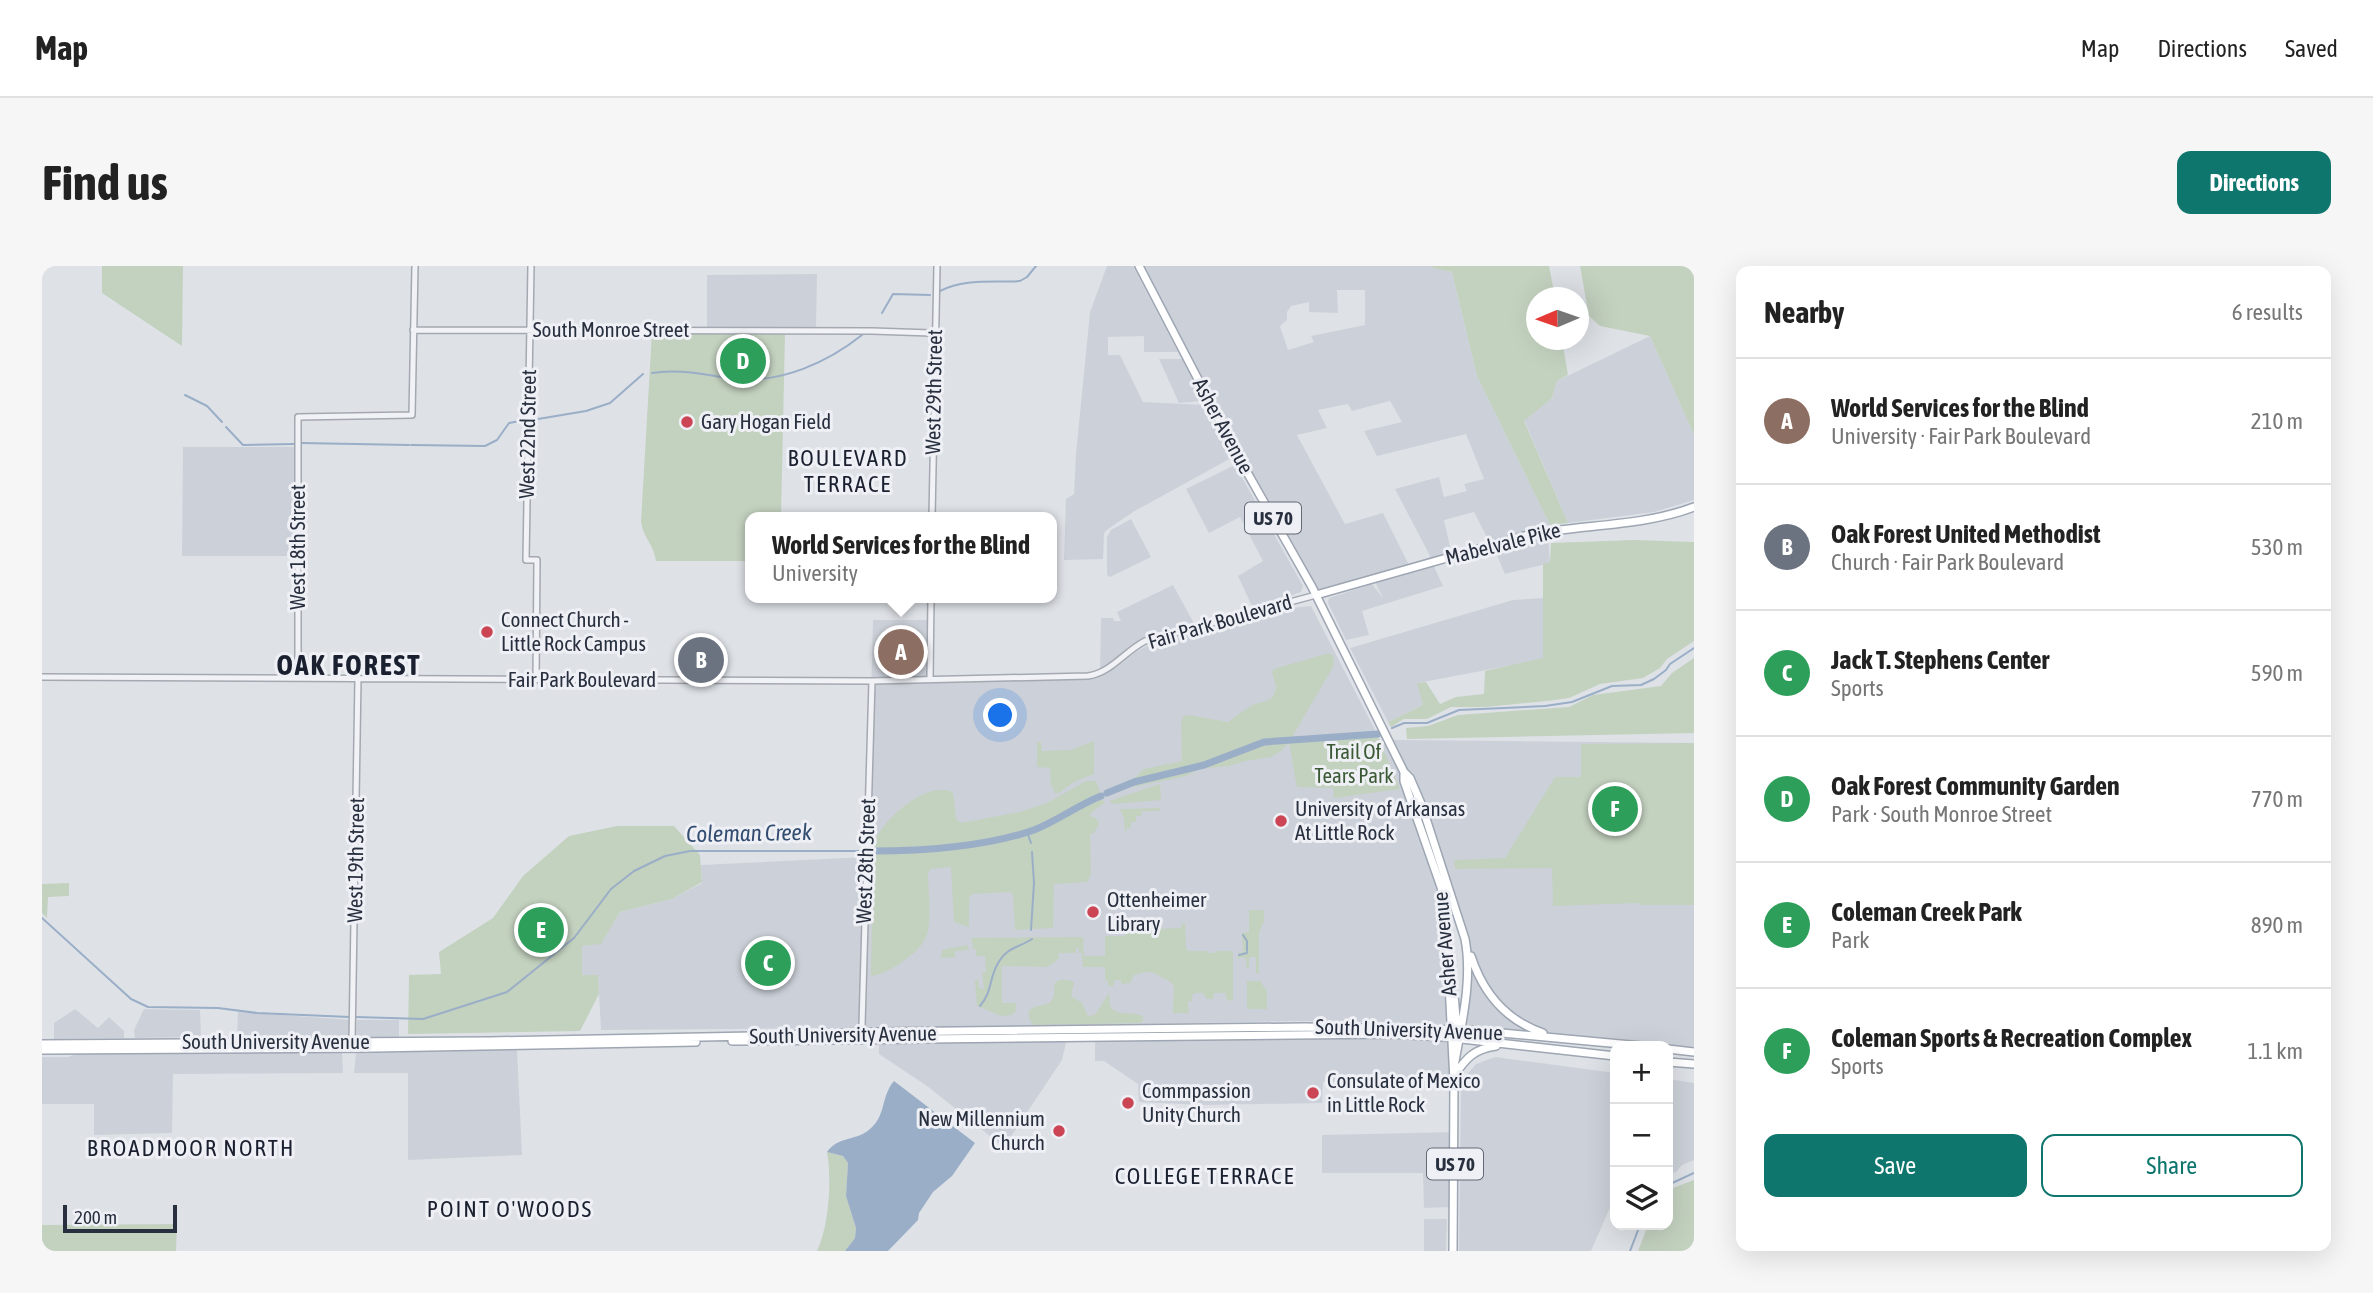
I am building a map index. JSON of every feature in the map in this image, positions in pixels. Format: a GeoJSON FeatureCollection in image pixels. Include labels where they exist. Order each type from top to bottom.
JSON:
{"type":"FeatureCollection","features":[{"type":"Feature","properties":{"kind":"main road","name":"Asher Avenue"},"geometry":{"type":"LineString","coordinates":[[1139,266],[1239,458],[1316,595],[1404,772],[1410,778],[1425,815],[1465,939],[1468,971],[1455,1033]]}},
{"type":"Feature","properties":{"kind":"main road","name":"Mabelvale Pike"},"geometry":{"type":"LineString","coordinates":[[1316,595],[1471,550],[1555,530],[1655,518],[1694,507]]}},
{"type":"Feature","properties":{"kind":"main road","name":"Asher Avenue"},"geometry":{"type":"LineString","coordinates":[[1404,772],[1404,780],[1443,895],[1450,1014],[1455,1033]]}},
{"type":"Feature","properties":{"kind":"main road"},"geometry":{"type":"LineString","coordinates":[[1465,939],[1482,982],[1497,1005],[1520,1023],[1538,1032],[1564,1039]]}},
{"type":"Feature","properties":{"kind":"main road"},"geometry":{"type":"LineString","coordinates":[[1449,967],[1455,1033]]}},
{"type":"Feature","properties":{"kind":"main road"},"geometry":{"type":"LineString","coordinates":[[1433,1029],[1445,1024],[1450,1014]]}},
{"type":"Feature","properties":{"kind":"main road","name":"South University Avenue"},"geometry":{"type":"LineString","coordinates":[[867,1036],[1297,1027],[1433,1029],[1515,1045],[1610,1055]]}},
{"type":"Feature","properties":{"kind":"main road","name":"South University Avenue"},"geometry":{"type":"LineString","coordinates":[[42,1051],[753,1037],[1455,1033],[1610,1043]]}},
{"type":"Feature","properties":{"kind":"main road","name":"US 70"},"geometry":{"type":"LineString","coordinates":[[1452,1251],[1455,1033]]}},
{"type":"Feature","properties":{"kind":"main road","name":"South University Avenue"},"geometry":{"type":"LineString","coordinates":[[42,1044],[352,1044]]}},
{"type":"Feature","properties":{"kind":"main road"},"geometry":{"type":"LineString","coordinates":[[1454,1076],[1464,1060],[1474,1051],[1497,1045],[1515,1045]]}},
{"type":"Feature","properties":{"kind":"main road"},"geometry":{"type":"LineString","coordinates":[[1673,1050],[1694,1052]]}},
{"type":"Feature","properties":{"kind":"main road"},"geometry":{"type":"LineString","coordinates":[[1673,1062],[1694,1064]]}},
{"type":"Feature","properties":{"kind":"street"},"geometry":{"type":"LineString","coordinates":[[413,330],[415,266]]}},
{"type":"Feature","properties":{"kind":"street","name":"West 22nd Street"},"geometry":{"type":"LineString","coordinates":[[531,266],[526,560],[537,560],[536,680]]}},
{"type":"Feature","properties":{"kind":"street","name":"West 29th Street"},"geometry":{"type":"LineString","coordinates":[[932,512],[937,266]]}},
{"type":"Feature","properties":{"kind":"street","name":"South Monroe Street"},"geometry":{"type":"LineString","coordinates":[[413,330],[877,331],[935,335]]}},
{"type":"Feature","properties":{"kind":"street","name":"West 18th Street"},"geometry":{"type":"LineString","coordinates":[[298,678],[298,417],[412,415],[413,330]]}},
{"type":"Feature","properties":{"kind":"street","name":"Fair Park Boulevard"},"geometry":{"type":"LineString","coordinates":[[42,677],[872,681],[1092,676],[1107,670],[1145,642],[1316,595]]}},
{"type":"Feature","properties":{"kind":"street"},"geometry":{"type":"LineString","coordinates":[[930,680],[931,603]]}},
{"type":"Feature","properties":{"kind":"street","name":"West 19th Street"},"geometry":{"type":"LineString","coordinates":[[352,1044],[358,678]]}},
{"type":"Feature","properties":{"kind":"street","name":"West 28th Street"},"geometry":{"type":"LineString","coordinates":[[867,1036],[862,1024],[872,681]]}},
{"type":"Feature","properties":{"kind":"shaded area"},"geometry":{"type":"Polygon","coordinates":[[[1107,266],[1133,266],[1178,352],[1144,352],[1144,336],[1108,337],[1108,355],[1120,355],[1143,402],[1205,405],[1233,457],[1133,512],[1108,529],[1104,533],[1103,559],[1064,560],[1066,499],[1074,494],[1090,312],[1107,266]]]}},
{"type":"Feature","properties":{"kind":"shaded area"},"geometry":{"type":"Polygon","coordinates":[[[1139,266],[1433,266],[1452,272],[1477,376],[1550,525],[1555,530],[1491,545],[1474,512],[1444,520],[1452,556],[1432,562],[1443,586],[1362,611],[1369,635],[1346,640],[1328,603],[1329,598],[1372,584],[1383,598],[1373,578],[1316,595],[1139,266]],[[1337,290],[1338,313],[1309,312],[1309,302],[1291,306],[1287,312],[1287,320],[1280,326],[1288,350],[1314,342],[1311,336],[1365,325],[1365,290],[1337,290]],[[1390,401],[1352,411],[1348,404],[1318,410],[1327,428],[1297,435],[1345,524],[1383,513],[1410,567],[1431,561],[1395,489],[1439,477],[1444,497],[1467,491],[1464,484],[1484,479],[1466,434],[1377,456],[1364,431],[1402,422],[1390,401]]]}},
{"type":"Feature","properties":{"kind":"shaded area"},"geometry":{"type":"Polygon","coordinates":[[[817,274],[816,328],[707,327],[707,275],[817,274]]]}},
{"type":"Feature","properties":{"kind":"shaded area"},"geometry":{"type":"Polygon","coordinates":[[[1650,336],[1694,435],[1694,500],[1654,512],[1568,523],[1524,420],[1552,398],[1557,381],[1650,336]]]}},
{"type":"Feature","properties":{"kind":"shaded area"},"geometry":{"type":"Polygon","coordinates":[[[1159,359],[1182,359],[1202,398],[1201,401],[1179,403],[1159,359]]]}},
{"type":"Feature","properties":{"kind":"shaded area"},"geometry":{"type":"Polygon","coordinates":[[[183,447],[294,447],[294,556],[182,556],[183,447]]]}},
{"type":"Feature","properties":{"kind":"shaded area"},"geometry":{"type":"Polygon","coordinates":[[[1235,465],[1303,586],[1301,592],[1252,606],[1238,576],[1263,561],[1240,517],[1209,533],[1186,489],[1235,465]]]}},
{"type":"Feature","properties":{"kind":"shaded area"},"geometry":{"type":"Polygon","coordinates":[[[1131,519],[1151,557],[1110,577],[1107,575],[1107,537],[1111,530],[1131,519]]]}},
{"type":"Feature","properties":{"kind":"shaded area"},"geometry":{"type":"Polygon","coordinates":[[[1548,536],[1550,563],[1505,574],[1495,551],[1548,536]]]}},
{"type":"Feature","properties":{"kind":"shaded area"},"geometry":{"type":"Polygon","coordinates":[[[1173,585],[1196,627],[1145,641],[1100,673],[1101,618],[1121,621],[1117,612],[1173,585]]]}},
{"type":"Feature","properties":{"kind":"shaded area"},"geometry":{"type":"Polygon","coordinates":[[[1543,598],[1544,659],[1418,683],[1423,705],[1388,722],[1350,648],[1513,600],[1543,598]]]}},
{"type":"Feature","properties":{"kind":"shaded area","name":"University of Arkansas At Little Rock"},"geometry":{"type":"Polygon","coordinates":[[[1311,606],[1376,732],[1300,736],[1301,739],[1694,743],[1694,1053],[1673,1047],[1673,1041],[1610,1041],[1610,1044],[1460,1029],[1468,963],[1453,909],[1443,911],[1447,1024],[1301,1021],[601,1030],[598,975],[582,975],[582,946],[601,943],[620,912],[672,899],[702,883],[701,865],[867,857],[873,620],[930,620],[930,680],[1099,676],[1150,644],[1256,617],[1254,612],[1311,606]]]}},
{"type":"Feature","properties":{"kind":"shaded area"},"geometry":{"type":"Polygon","coordinates":[[[75,1009],[98,1028],[109,1017],[124,1031],[124,1038],[54,1039],[54,1023],[75,1009]]]}},
{"type":"Feature","properties":{"kind":"shaded area"},"geometry":{"type":"Polygon","coordinates":[[[144,1009],[200,1010],[201,1037],[135,1038],[134,1030],[144,1009]]]}},
{"type":"Feature","properties":{"kind":"shaded area"},"geometry":{"type":"Polygon","coordinates":[[[238,1012],[352,1020],[351,1034],[237,1037],[238,1012]]]}},
{"type":"Feature","properties":{"kind":"shaded area"},"geometry":{"type":"Polygon","coordinates":[[[357,1020],[399,1020],[399,1038],[356,1037],[357,1020]]]}},
{"type":"Feature","properties":{"kind":"shaded area"},"geometry":{"type":"Polygon","coordinates":[[[1095,1037],[1451,1038],[1454,1081],[1323,1082],[1322,1103],[1206,1105],[1139,1102],[1138,1084],[1104,1061],[1095,1061],[1095,1037]]]}},
{"type":"Feature","properties":{"kind":"shaded area"},"geometry":{"type":"Polygon","coordinates":[[[1066,1043],[1062,1060],[1004,1147],[927,1086],[879,1054],[879,1044],[1066,1043]]]}},
{"type":"Feature","properties":{"kind":"shaded area"},"geometry":{"type":"Polygon","coordinates":[[[517,1050],[522,1155],[408,1160],[408,1073],[354,1073],[356,1053],[517,1050]]]}},
{"type":"Feature","properties":{"kind":"shaded area"},"geometry":{"type":"Polygon","coordinates":[[[342,1052],[343,1073],[173,1074],[172,1133],[94,1135],[94,1104],[42,1104],[42,1057],[68,1057],[76,1054],[342,1052]]]}},
{"type":"Feature","properties":{"kind":"shaded area"},"geometry":{"type":"Polygon","coordinates":[[[1495,1057],[1610,1072],[1610,1207],[1591,1251],[1459,1251],[1461,1082],[1476,1064],[1495,1057]]]}},
{"type":"Feature","properties":{"kind":"shaded area"},"geometry":{"type":"Polygon","coordinates":[[[1673,1080],[1694,1083],[1694,1160],[1682,1165],[1673,1173],[1673,1080]]]}},
{"type":"Feature","properties":{"kind":"shaded area"},"geometry":{"type":"Polygon","coordinates":[[[1455,1132],[1454,1207],[1424,1208],[1423,1173],[1322,1173],[1322,1135],[1455,1132]]]}},
{"type":"Feature","properties":{"kind":"shaded area"},"geometry":{"type":"Polygon","coordinates":[[[1424,1219],[1447,1219],[1446,1251],[1424,1251],[1424,1219]]]}},
{"type":"Feature","properties":{"kind":"green space"},"geometry":{"type":"Polygon","coordinates":[[[102,266],[183,266],[182,346],[102,293],[102,266]]]}},
{"type":"Feature","properties":{"kind":"green space"},"geometry":{"type":"Polygon","coordinates":[[[1549,266],[1553,287],[1526,287],[1526,350],[1564,350],[1568,375],[1557,381],[1552,398],[1524,421],[1568,523],[1550,525],[1477,376],[1452,272],[1432,268],[1549,266]]]}},
{"type":"Feature","properties":{"kind":"green space"},"geometry":{"type":"Polygon","coordinates":[[[1580,266],[1694,266],[1694,435],[1650,336],[1600,326],[1589,316],[1589,287],[1584,287],[1580,266]]]}},
{"type":"Feature","properties":{"kind":"green space"},"geometry":{"type":"Polygon","coordinates":[[[652,332],[785,334],[781,512],[745,512],[745,561],[656,561],[641,522],[652,332]]]}},
{"type":"Feature","properties":{"kind":"green space"},"geometry":{"type":"Polygon","coordinates":[[[1634,540],[1694,542],[1694,641],[1667,659],[1660,668],[1643,678],[1600,684],[1569,698],[1485,707],[1451,707],[1427,719],[1404,719],[1391,727],[1388,722],[1423,705],[1417,683],[1426,682],[1440,704],[1456,697],[1484,694],[1485,671],[1543,658],[1543,564],[1550,562],[1551,543],[1634,540]]]}},
{"type":"Feature","properties":{"kind":"green space","name":"Trail Of Tears Park"},"geometry":{"type":"Polygon","coordinates":[[[1329,653],[1334,656],[1333,667],[1292,737],[1376,732],[1400,789],[1334,798],[1333,788],[1297,787],[1289,742],[1271,757],[1200,769],[1186,776],[1130,786],[1130,782],[1144,769],[1182,761],[1183,717],[1188,715],[1228,722],[1252,705],[1269,700],[1274,695],[1274,669],[1329,653]]]}},
{"type":"Feature","properties":{"kind":"green space"},"geometry":{"type":"Polygon","coordinates":[[[1694,658],[1694,733],[1407,739],[1406,728],[1428,726],[1458,715],[1569,707],[1593,695],[1661,686],[1672,673],[1694,658]]]}},
{"type":"Feature","properties":{"kind":"green space"},"geometry":{"type":"Polygon","coordinates":[[[1094,741],[1094,774],[1055,793],[1051,785],[1050,768],[1037,767],[1037,742],[1041,742],[1042,751],[1071,750],[1094,741]]]}},
{"type":"Feature","properties":{"kind":"green space"},"geometry":{"type":"Polygon","coordinates":[[[1694,743],[1694,905],[1638,903],[1553,906],[1552,868],[1455,869],[1454,860],[1505,858],[1555,777],[1581,777],[1581,744],[1694,743]]]}},
{"type":"Feature","properties":{"kind":"green space"},"geometry":{"type":"Polygon","coordinates":[[[1086,781],[1096,781],[1104,803],[1090,814],[1099,824],[1094,833],[1090,834],[1091,875],[1087,882],[1054,884],[1053,928],[1015,930],[1013,895],[1010,892],[972,894],[969,898],[969,927],[954,922],[951,868],[931,869],[928,873],[929,920],[924,941],[912,955],[895,967],[871,976],[873,846],[877,836],[894,815],[918,797],[931,791],[943,790],[953,793],[956,819],[961,823],[1020,812],[1047,803],[1086,781]]]}},
{"type":"Feature","properties":{"kind":"green space"},"geometry":{"type":"Polygon","coordinates":[[[1160,784],[1161,800],[1114,804],[1109,801],[1160,784]]]}},
{"type":"Feature","properties":{"kind":"green space"},"geometry":{"type":"Polygon","coordinates":[[[1160,808],[1160,811],[1142,811],[1141,816],[1136,816],[1136,822],[1131,822],[1131,828],[1127,828],[1125,832],[1120,809],[1160,808]]]}},
{"type":"Feature","properties":{"kind":"green space"},"geometry":{"type":"Polygon","coordinates":[[[617,826],[674,826],[700,855],[702,882],[672,899],[620,912],[601,944],[582,946],[582,975],[598,975],[599,994],[580,1031],[408,1034],[409,975],[441,974],[439,952],[493,918],[523,876],[569,836],[617,826]]]}},
{"type":"Feature","properties":{"kind":"green space"},"geometry":{"type":"Polygon","coordinates":[[[69,883],[69,896],[48,897],[47,918],[42,913],[42,884],[69,883]]]}},
{"type":"Feature","properties":{"kind":"green space"},"geometry":{"type":"Polygon","coordinates":[[[1249,910],[1264,910],[1264,921],[1259,933],[1259,973],[1256,973],[1256,957],[1249,957],[1249,968],[1246,968],[1246,959],[1238,959],[1238,953],[1243,952],[1242,933],[1249,932],[1249,910]]]}},
{"type":"Feature","properties":{"kind":"green space"},"geometry":{"type":"Polygon","coordinates":[[[1182,923],[1185,923],[1188,951],[1233,951],[1233,1001],[1227,1000],[1225,993],[1214,993],[1213,999],[1207,999],[1203,993],[1195,993],[1192,1001],[1188,1001],[1189,1013],[1173,1013],[1173,984],[1148,972],[1134,975],[1130,983],[1121,984],[1121,980],[1115,980],[1113,986],[1108,986],[1105,967],[1083,967],[1082,953],[1076,948],[1076,953],[1059,953],[1058,960],[1047,967],[1002,966],[1002,1003],[1016,1003],[1016,1011],[1012,1015],[1001,1016],[977,1006],[975,980],[978,979],[979,988],[984,989],[982,973],[986,972],[985,956],[976,956],[971,938],[1083,937],[1084,956],[1105,956],[1105,936],[1125,936],[1126,930],[1181,928],[1182,923]]]}},
{"type":"Feature","properties":{"kind":"green space"},"geometry":{"type":"Polygon","coordinates":[[[967,945],[969,950],[955,951],[955,957],[941,958],[942,950],[967,945]]]}},
{"type":"Feature","properties":{"kind":"green space"},"geometry":{"type":"Polygon","coordinates":[[[1059,980],[1074,983],[1071,996],[1082,1003],[1088,1016],[1095,1015],[1109,993],[1112,1009],[1143,1016],[1143,1021],[1033,1025],[1030,1010],[1050,1003],[1054,996],[1054,984],[1059,980]]]}},
{"type":"Feature","properties":{"kind":"green space"},"geometry":{"type":"Polygon","coordinates":[[[1247,981],[1260,981],[1267,991],[1267,1009],[1247,1009],[1247,981]]]}},
{"type":"Feature","properties":{"kind":"green space"},"geometry":{"type":"Polygon","coordinates":[[[827,1152],[843,1156],[848,1163],[846,1196],[856,1228],[855,1238],[845,1251],[817,1251],[828,1203],[827,1152]]]}},
{"type":"Feature","properties":{"kind":"green space"},"geometry":{"type":"Polygon","coordinates":[[[1694,1180],[1694,1251],[1638,1251],[1646,1230],[1673,1230],[1673,1188],[1694,1180]]]}},
{"type":"Feature","properties":{"kind":"green space"},"geometry":{"type":"Polygon","coordinates":[[[177,1224],[176,1251],[42,1251],[42,1225],[177,1224]]]}},
{"type":"Feature","properties":{"kind":"water"},"geometry":{"type":"Polygon","coordinates":[[[894,1081],[975,1143],[952,1176],[933,1192],[919,1213],[918,1220],[888,1251],[845,1251],[855,1238],[856,1228],[846,1196],[848,1163],[843,1156],[827,1152],[837,1143],[865,1133],[875,1124],[894,1081]]]}},
{"type":"Feature","properties":{"kind":"waterway"},"geometry":{"type":"LineString","coordinates":[[940,291],[960,284],[1020,281],[1036,266]]}},
{"type":"Feature","properties":{"kind":"waterway"},"geometry":{"type":"LineString","coordinates":[[882,313],[893,294],[930,295]]}},
{"type":"Feature","properties":{"kind":"waterway"},"geometry":{"type":"LineString","coordinates":[[652,373],[684,372],[738,379],[771,378],[819,362],[862,335]]}},
{"type":"Feature","properties":{"kind":"waterway"},"geometry":{"type":"LineString","coordinates":[[532,420],[586,411],[610,403],[643,374]]}},
{"type":"Feature","properties":{"kind":"waterway"},"geometry":{"type":"LineString","coordinates":[[185,395],[207,406],[222,422]]}},
{"type":"Feature","properties":{"kind":"waterway"},"geometry":{"type":"LineString","coordinates":[[411,445],[485,446],[497,440],[509,423],[525,420]]}},
{"type":"Feature","properties":{"kind":"waterway"},"geometry":{"type":"LineString","coordinates":[[226,427],[243,445],[294,444]]}},
{"type":"Feature","properties":{"kind":"waterway"},"geometry":{"type":"LineString","coordinates":[[301,443],[409,445]]}},
{"type":"Feature","properties":{"kind":"waterway","name":"Coleman Creek"},"geometry":{"type":"LineString","coordinates":[[1392,728],[1404,723],[1427,723],[1459,710],[1545,706],[1572,702],[1612,686],[1641,685],[1654,679],[1694,648]]}},
{"type":"Feature","properties":{"kind":"waterway","name":"Coleman Creek"},"geometry":{"type":"LineString","coordinates":[[1107,793],[1134,782],[1204,765],[1264,742],[1378,734]]}},
{"type":"Feature","properties":{"kind":"waterway","name":"Coleman Creek"},"geometry":{"type":"LineString","coordinates":[[873,851],[954,847],[1015,836],[1043,826],[1101,796]]}},
{"type":"Feature","properties":{"kind":"waterway"},"geometry":{"type":"LineString","coordinates":[[1027,832],[1031,843]]}},
{"type":"Feature","properties":{"kind":"waterway","name":"Coleman Creek"},"geometry":{"type":"LineString","coordinates":[[356,1017],[423,1019],[507,992],[574,938],[611,889],[634,871],[665,856],[690,851],[864,851]]}},
{"type":"Feature","properties":{"kind":"waterway"},"geometry":{"type":"LineString","coordinates":[[1031,930],[1034,883],[1032,852]]}},
{"type":"Feature","properties":{"kind":"waterway","name":"Coleman Creek"},"geometry":{"type":"LineString","coordinates":[[42,918],[131,999],[148,1007],[218,1008],[257,1013],[350,1017]]}},
{"type":"Feature","properties":{"kind":"waterway"},"geometry":{"type":"LineString","coordinates":[[1243,935],[1247,941],[1247,951]]}},
{"type":"Feature","properties":{"kind":"waterway"},"geometry":{"type":"LineString","coordinates":[[980,1006],[987,996],[994,970],[1001,959],[1009,951],[1032,939]]}},
{"type":"Feature","properties":{"kind":"waterway"},"geometry":{"type":"LineString","coordinates":[[1239,955],[1247,953]]}},
{"type":"Feature","properties":{"kind":"waterway"},"geometry":{"type":"LineString","coordinates":[[1673,1183],[1694,1173]]}},
{"type":"Feature","properties":{"kind":"waterway"},"geometry":{"type":"LineString","coordinates":[[1630,1251],[1638,1230]]}},
{"type":"Feature","properties":{"kind":"place","name":"Oak Forest Community Garden"},"geometry":{"type":"Point","coordinates":[743,361]}},
{"type":"Feature","properties":{"kind":"place","name":"Gary Hogan Field"},"geometry":{"type":"Point","coordinates":[687,422]}},
{"type":"Feature","properties":{"kind":"place","name":"Connect Church - Little Rock Campus"},"geometry":{"type":"Point","coordinates":[487,632]}},
{"type":"Feature","properties":{"kind":"place","name":"World Services for the Blind"},"geometry":{"type":"Point","coordinates":[901,652]}},
{"type":"Feature","properties":{"kind":"place","name":"Oak Forest United Methodist"},"geometry":{"type":"Point","coordinates":[701,660]}},
{"type":"Feature","properties":{"kind":"place","name":"Coleman Sports & Recreation Complex"},"geometry":{"type":"Point","coordinates":[1615,809]}},
{"type":"Feature","properties":{"kind":"place","name":"University of Arkansas At Little Rock"},"geometry":{"type":"Point","coordinates":[1281,821]}},
{"type":"Feature","properties":{"kind":"place","name":"Ottenheimer Library"},"geometry":{"type":"Point","coordinates":[1093,912]}},
{"type":"Feature","properties":{"kind":"place","name":"Coleman Creek Park"},"geometry":{"type":"Point","coordinates":[541,930]}},
{"type":"Feature","properties":{"kind":"place","name":"Jack T. Stephens Center"},"geometry":{"type":"Point","coordinates":[768,963]}},
{"type":"Feature","properties":{"kind":"place","name":"Consulate of Mexico in Little Rock"},"geometry":{"type":"Point","coordinates":[1313,1093]}},
{"type":"Feature","properties":{"kind":"place","name":"Commpassion Unity Church"},"geometry":{"type":"Point","coordinates":[1128,1103]}},
{"type":"Feature","properties":{"kind":"place","name":"New Millennium Church"},"geometry":{"type":"Point","coordinates":[1059,1131]}},
{"type":"Feature","properties":{"kind":"district","name":"BOULEVARD TERRACE"},"geometry":{"type":"Point","coordinates":[848,471]}},
{"type":"Feature","properties":{"kind":"district","name":"OAK FOREST"},"geometry":{"type":"Point","coordinates":[349,665]}},
{"type":"Feature","properties":{"kind":"district","name":"BROADMOOR NORTH"},"geometry":{"type":"Point","coordinates":[191,1148]}},
{"type":"Feature","properties":{"kind":"district","name":"COLLEGE TERRACE"},"geometry":{"type":"Point","coordinates":[1205,1176]}},
{"type":"Feature","properties":{"kind":"district","name":"POINT O'WOODS"},"geometry":{"type":"Point","coordinates":[510,1209]}}]}
